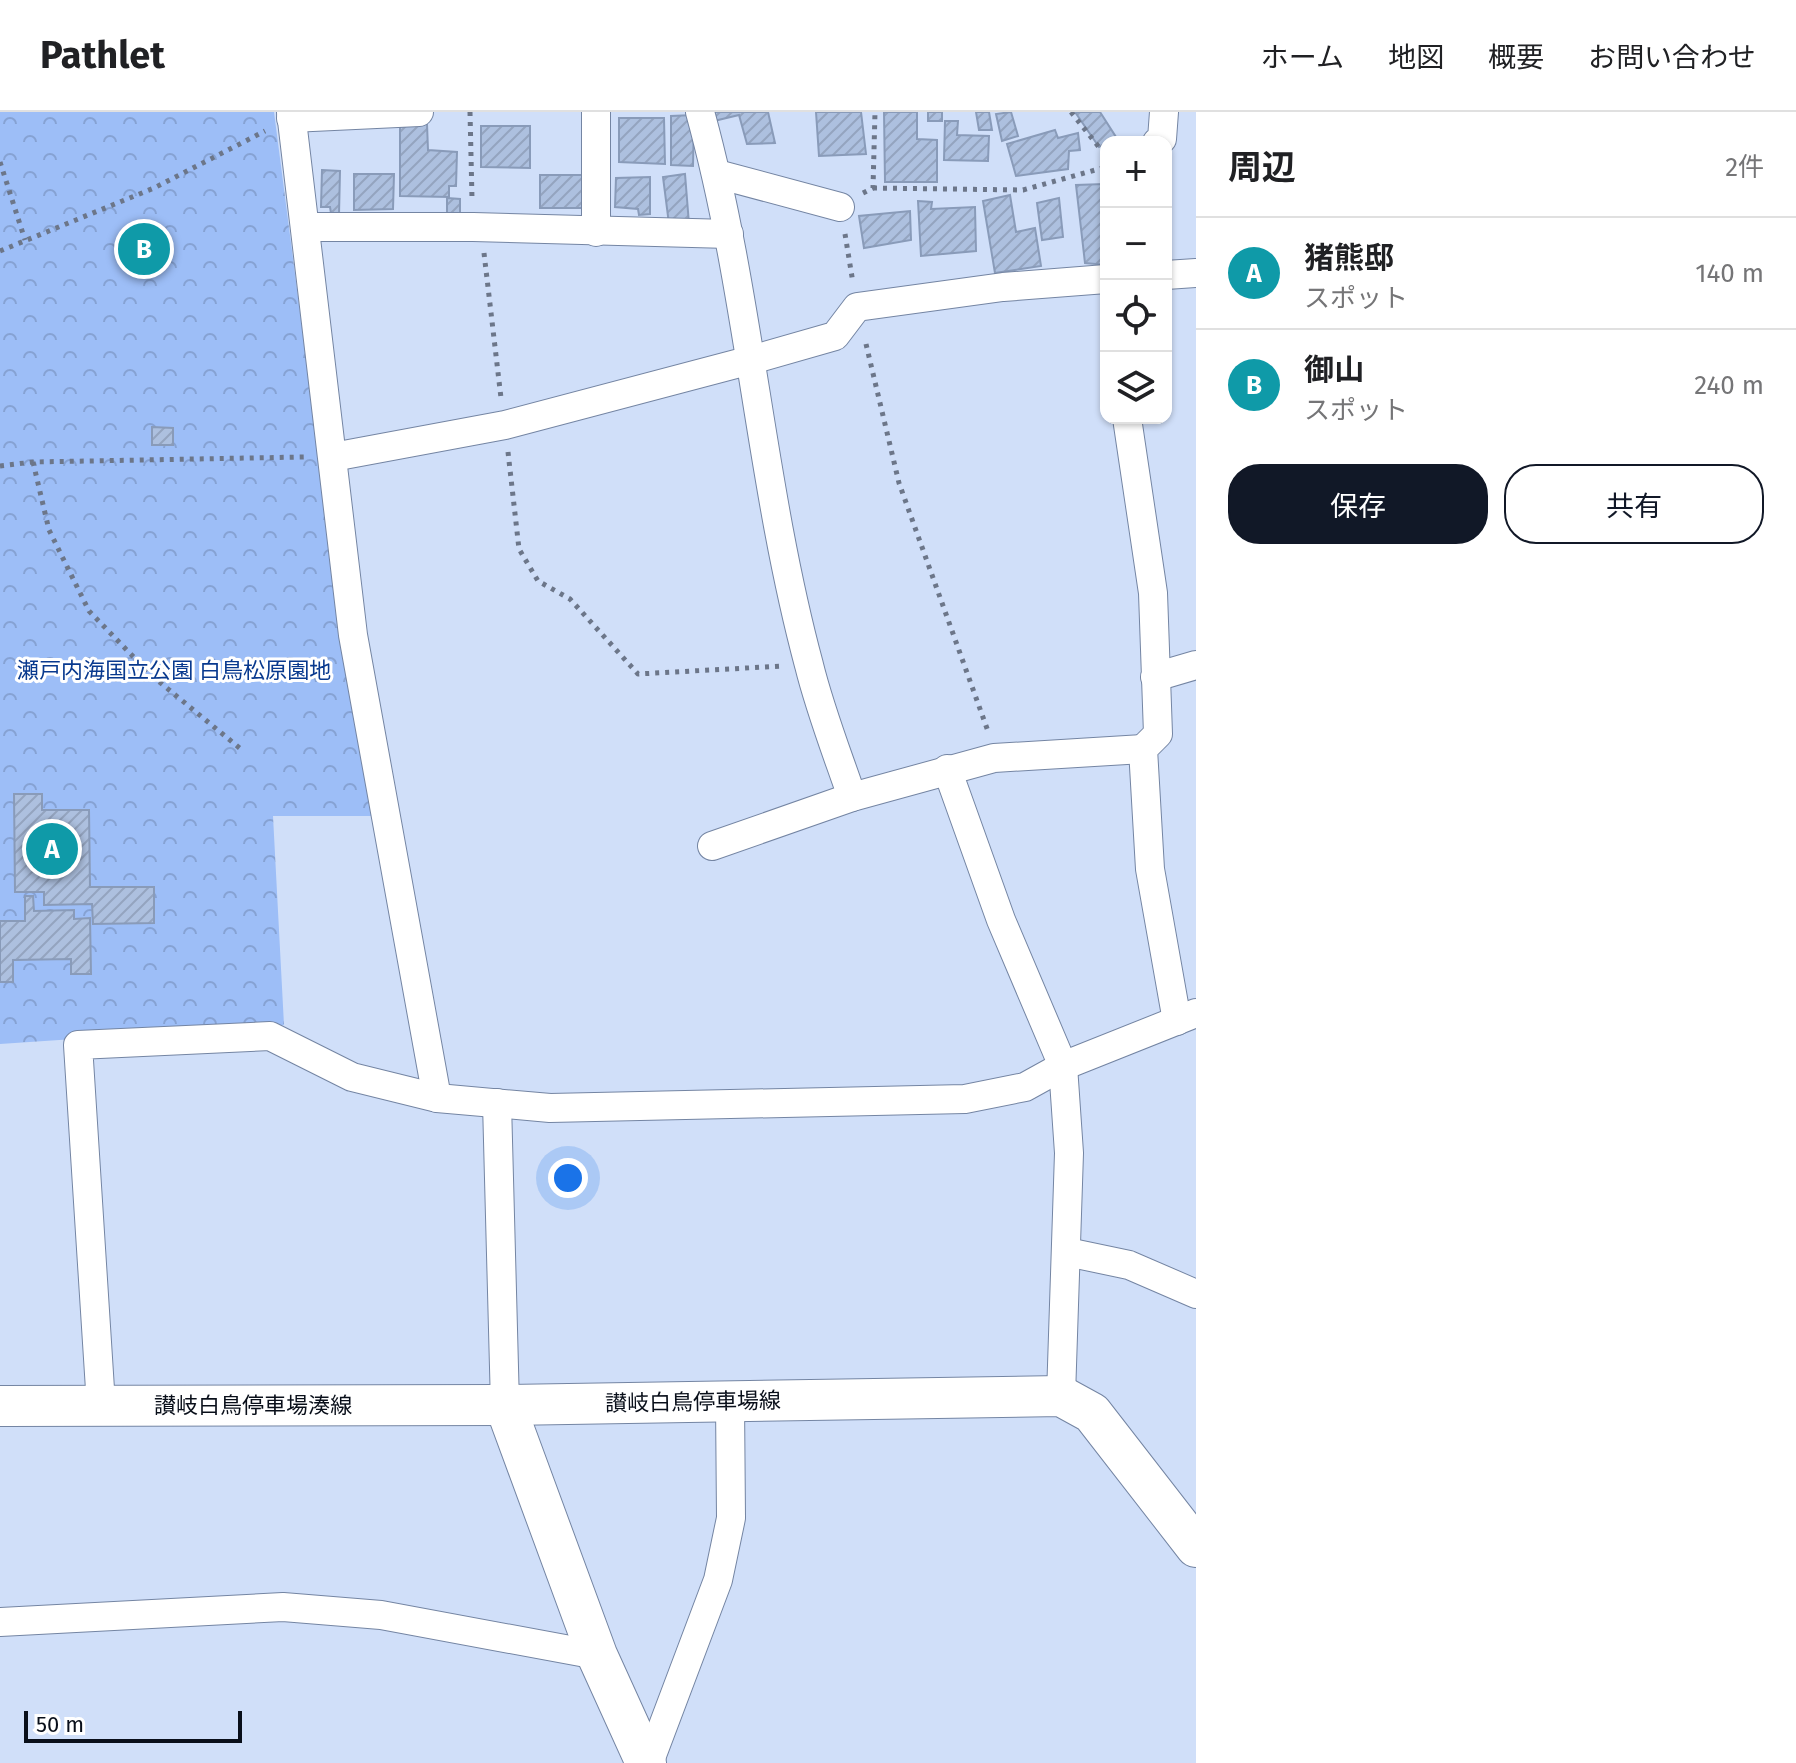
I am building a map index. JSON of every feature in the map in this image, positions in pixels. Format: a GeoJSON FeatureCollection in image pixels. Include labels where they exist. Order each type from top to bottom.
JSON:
{"type":"FeatureCollection","features":[{"type":"Feature","properties":{"kind":"main road","name":"讃岐白鳥停車場線"},"geometry":{"type":"LineString","coordinates":[[505,1405],[1061,1396]]}},
{"type":"Feature","properties":{"kind":"main road"},"geometry":{"type":"LineString","coordinates":[[1061,1396],[1092,1413],[1196,1547]]}},
{"type":"Feature","properties":{"kind":"main road","name":"讃岐白鳥停車場湊線"},"geometry":{"type":"LineString","coordinates":[[0,1406],[505,1405]]}},
{"type":"Feature","properties":{"kind":"main road"},"geometry":{"type":"LineString","coordinates":[[505,1405],[597,1655],[648,1763]]}},
{"type":"Feature","properties":{"kind":"street"},"geometry":{"type":"LineString","coordinates":[[419,112],[291,115],[353,635],[437,1098]]}},
{"type":"Feature","properties":{"kind":"street"},"geometry":{"type":"LineString","coordinates":[[596,112],[596,232]]}},
{"type":"Feature","properties":{"kind":"street"},"geometry":{"type":"LineString","coordinates":[[700,112],[729,234],[768,468],[809,665],[852,797]]}},
{"type":"Feature","properties":{"kind":"street"},"geometry":{"type":"LineString","coordinates":[[1162,136],[1164,112]]}},
{"type":"Feature","properties":{"kind":"street"},"geometry":{"type":"LineString","coordinates":[[717,174],[840,207]]}},
{"type":"Feature","properties":{"kind":"street"},"geometry":{"type":"LineString","coordinates":[[305,227],[473,227],[729,234]]}},
{"type":"Feature","properties":{"kind":"street"},"geometry":{"type":"LineString","coordinates":[[1172,275],[1196,273]]}},
{"type":"Feature","properties":{"kind":"street"},"geometry":{"type":"LineString","coordinates":[[333,457],[505,425],[835,336],[857,307],[1003,287],[1100,279]]}},
{"type":"Feature","properties":{"kind":"street"},"geometry":{"type":"LineString","coordinates":[[712,846],[852,797],[947,769],[994,758],[1143,749],[1158,734],[1153,593],[1128,424]]}},
{"type":"Feature","properties":{"kind":"street"},"geometry":{"type":"LineString","coordinates":[[1155,677],[1196,665]]}},
{"type":"Feature","properties":{"kind":"street"},"geometry":{"type":"LineString","coordinates":[[101,1405],[78,1045],[270,1036],[352,1077],[437,1098],[550,1108],[965,1099],[1025,1087],[1063,1066],[1187,1017],[1150,869],[1143,749]]}},
{"type":"Feature","properties":{"kind":"street"},"geometry":{"type":"LineString","coordinates":[[947,769],[1001,920],[1063,1066],[1069,1153],[1061,1396]]}},
{"type":"Feature","properties":{"kind":"street"},"geometry":{"type":"LineString","coordinates":[[497,1103],[505,1405]]}},
{"type":"Feature","properties":{"kind":"street"},"geometry":{"type":"LineString","coordinates":[[1067,1252],[1129,1265],[1196,1294]]}},
{"type":"Feature","properties":{"kind":"street"},"geometry":{"type":"LineString","coordinates":[[648,1763],[718,1580],[731,1518],[730,1402]]}},
{"type":"Feature","properties":{"kind":"street"},"geometry":{"type":"LineString","coordinates":[[0,1622],[283,1607],[381,1615],[597,1655]]}},
{"type":"Feature","properties":{"kind":"path"},"geometry":{"type":"LineString","coordinates":[[470,112],[473,227],[482,237],[519,549],[538,581],[570,599],[638,674],[809,665]]}},
{"type":"Feature","properties":{"kind":"path"},"geometry":{"type":"LineString","coordinates":[[873,188],[875,112]]}},
{"type":"Feature","properties":{"kind":"path"},"geometry":{"type":"LineString","coordinates":[[1071,112],[1100,148]]}},
{"type":"Feature","properties":{"kind":"path"},"geometry":{"type":"LineString","coordinates":[[0,251],[154,188],[291,115]]}},
{"type":"Feature","properties":{"kind":"path"},"geometry":{"type":"LineString","coordinates":[[0,162],[25,240]]}},
{"type":"Feature","properties":{"kind":"path"},"geometry":{"type":"LineString","coordinates":[[994,758],[985,716],[899,483],[857,307],[840,207],[873,188],[1023,190],[1100,169]]}},
{"type":"Feature","properties":{"kind":"path"},"geometry":{"type":"LineString","coordinates":[[0,466],[33,462],[333,457]]}},
{"type":"Feature","properties":{"kind":"path"},"geometry":{"type":"LineString","coordinates":[[33,462],[49,530],[89,611],[151,675],[242,750]]}},
{"type":"Feature","properties":{"kind":"green space","name":"瀬戸内海国立公園 白鳥松原園地"},"geometry":{"type":"Polygon","coordinates":[[[0,112],[274,112],[321,474],[372,816],[273,816],[284,1025],[0,1044],[0,112]]]}},
{"type":"Feature","properties":{"kind":"building"},"geometry":{"type":"Polygon","coordinates":[[[712,112],[768,112],[775,143],[747,144],[739,115],[714,121],[712,112]]]}},
{"type":"Feature","properties":{"kind":"building"},"geometry":{"type":"Polygon","coordinates":[[[816,112],[861,112],[866,154],[819,156],[816,112]]]}},
{"type":"Feature","properties":{"kind":"building"},"geometry":{"type":"Polygon","coordinates":[[[884,112],[917,112],[917,139],[937,140],[937,182],[885,182],[884,112]]]}},
{"type":"Feature","properties":{"kind":"building"},"geometry":{"type":"Polygon","coordinates":[[[928,112],[942,112],[942,121],[928,121],[928,112]]]}},
{"type":"Feature","properties":{"kind":"building"},"geometry":{"type":"Polygon","coordinates":[[[976,112],[989,112],[992,130],[979,130],[976,112]]]}},
{"type":"Feature","properties":{"kind":"building"},"geometry":{"type":"Polygon","coordinates":[[[1011,112],[1018,136],[1002,141],[996,114],[1011,112]]]}},
{"type":"Feature","properties":{"kind":"building"},"geometry":{"type":"Polygon","coordinates":[[[1075,112],[1100,112],[1115,136],[1100,136],[1099,147],[1075,112]]]}},
{"type":"Feature","properties":{"kind":"building"},"geometry":{"type":"Polygon","coordinates":[[[694,115],[693,166],[671,165],[671,116],[694,115]]]}},
{"type":"Feature","properties":{"kind":"building"},"geometry":{"type":"Polygon","coordinates":[[[619,118],[664,118],[665,164],[619,162],[619,118]]]}},
{"type":"Feature","properties":{"kind":"building"},"geometry":{"type":"Polygon","coordinates":[[[945,121],[958,121],[957,135],[989,136],[988,161],[944,160],[945,121]]]}},
{"type":"Feature","properties":{"kind":"building"},"geometry":{"type":"Polygon","coordinates":[[[400,123],[427,124],[428,150],[457,152],[456,186],[449,186],[449,197],[400,196],[400,123]]]}},
{"type":"Feature","properties":{"kind":"building"},"geometry":{"type":"Polygon","coordinates":[[[481,126],[530,126],[530,168],[481,167],[481,126]]]}},
{"type":"Feature","properties":{"kind":"building"},"geometry":{"type":"Polygon","coordinates":[[[1055,130],[1058,138],[1078,133],[1080,150],[1069,151],[1068,169],[1016,176],[1007,144],[1055,130]]]}},
{"type":"Feature","properties":{"kind":"building"},"geometry":{"type":"Polygon","coordinates":[[[322,170],[340,171],[339,214],[331,213],[330,207],[321,207],[322,170]]]}},
{"type":"Feature","properties":{"kind":"building"},"geometry":{"type":"Polygon","coordinates":[[[354,174],[394,174],[393,209],[354,210],[354,174]]]}},
{"type":"Feature","properties":{"kind":"building"},"geometry":{"type":"Polygon","coordinates":[[[685,174],[689,224],[669,224],[663,177],[685,174]]]}},
{"type":"Feature","properties":{"kind":"building"},"geometry":{"type":"Polygon","coordinates":[[[540,175],[583,175],[583,208],[540,208],[540,175]]]}},
{"type":"Feature","properties":{"kind":"building"},"geometry":{"type":"Polygon","coordinates":[[[650,177],[650,214],[639,215],[638,209],[615,207],[616,178],[650,177]]]}},
{"type":"Feature","properties":{"kind":"building"},"geometry":{"type":"Polygon","coordinates":[[[1100,184],[1100,264],[1085,263],[1076,185],[1100,184]]]}},
{"type":"Feature","properties":{"kind":"building"},"geometry":{"type":"Polygon","coordinates":[[[1010,195],[1016,232],[1035,228],[1041,266],[995,273],[983,201],[1010,195]]]}},
{"type":"Feature","properties":{"kind":"building"},"geometry":{"type":"Polygon","coordinates":[[[447,198],[460,199],[460,219],[447,218],[447,198]]]}},
{"type":"Feature","properties":{"kind":"building"},"geometry":{"type":"Polygon","coordinates":[[[1059,198],[1063,237],[1042,240],[1037,203],[1059,198]]]}},
{"type":"Feature","properties":{"kind":"building"},"geometry":{"type":"Polygon","coordinates":[[[918,201],[932,202],[931,209],[975,207],[976,251],[921,256],[918,201]]]}},
{"type":"Feature","properties":{"kind":"building"},"geometry":{"type":"Polygon","coordinates":[[[910,211],[911,240],[864,248],[859,216],[910,211]]]}},
{"type":"Feature","properties":{"kind":"building"},"geometry":{"type":"Polygon","coordinates":[[[152,427],[173,428],[173,445],[152,445],[152,427]]]}},
{"type":"Feature","properties":{"kind":"building"},"geometry":{"type":"Polygon","coordinates":[[[14,794],[42,794],[42,810],[89,810],[90,887],[154,887],[154,923],[93,924],[92,904],[44,905],[44,892],[15,892],[14,794]]]}},
{"type":"Feature","properties":{"kind":"building"},"geometry":{"type":"Polygon","coordinates":[[[25,896],[33,896],[34,911],[74,910],[74,919],[90,918],[91,974],[71,974],[71,959],[13,960],[13,982],[0,982],[0,921],[25,921],[25,896]]]}},
{"type":"Feature","properties":{"kind":"place","name":"御山"},"geometry":{"type":"Point","coordinates":[144,249]}},
{"type":"Feature","properties":{"kind":"place","name":"猪熊邸"},"geometry":{"type":"Point","coordinates":[52,849]}}]}
